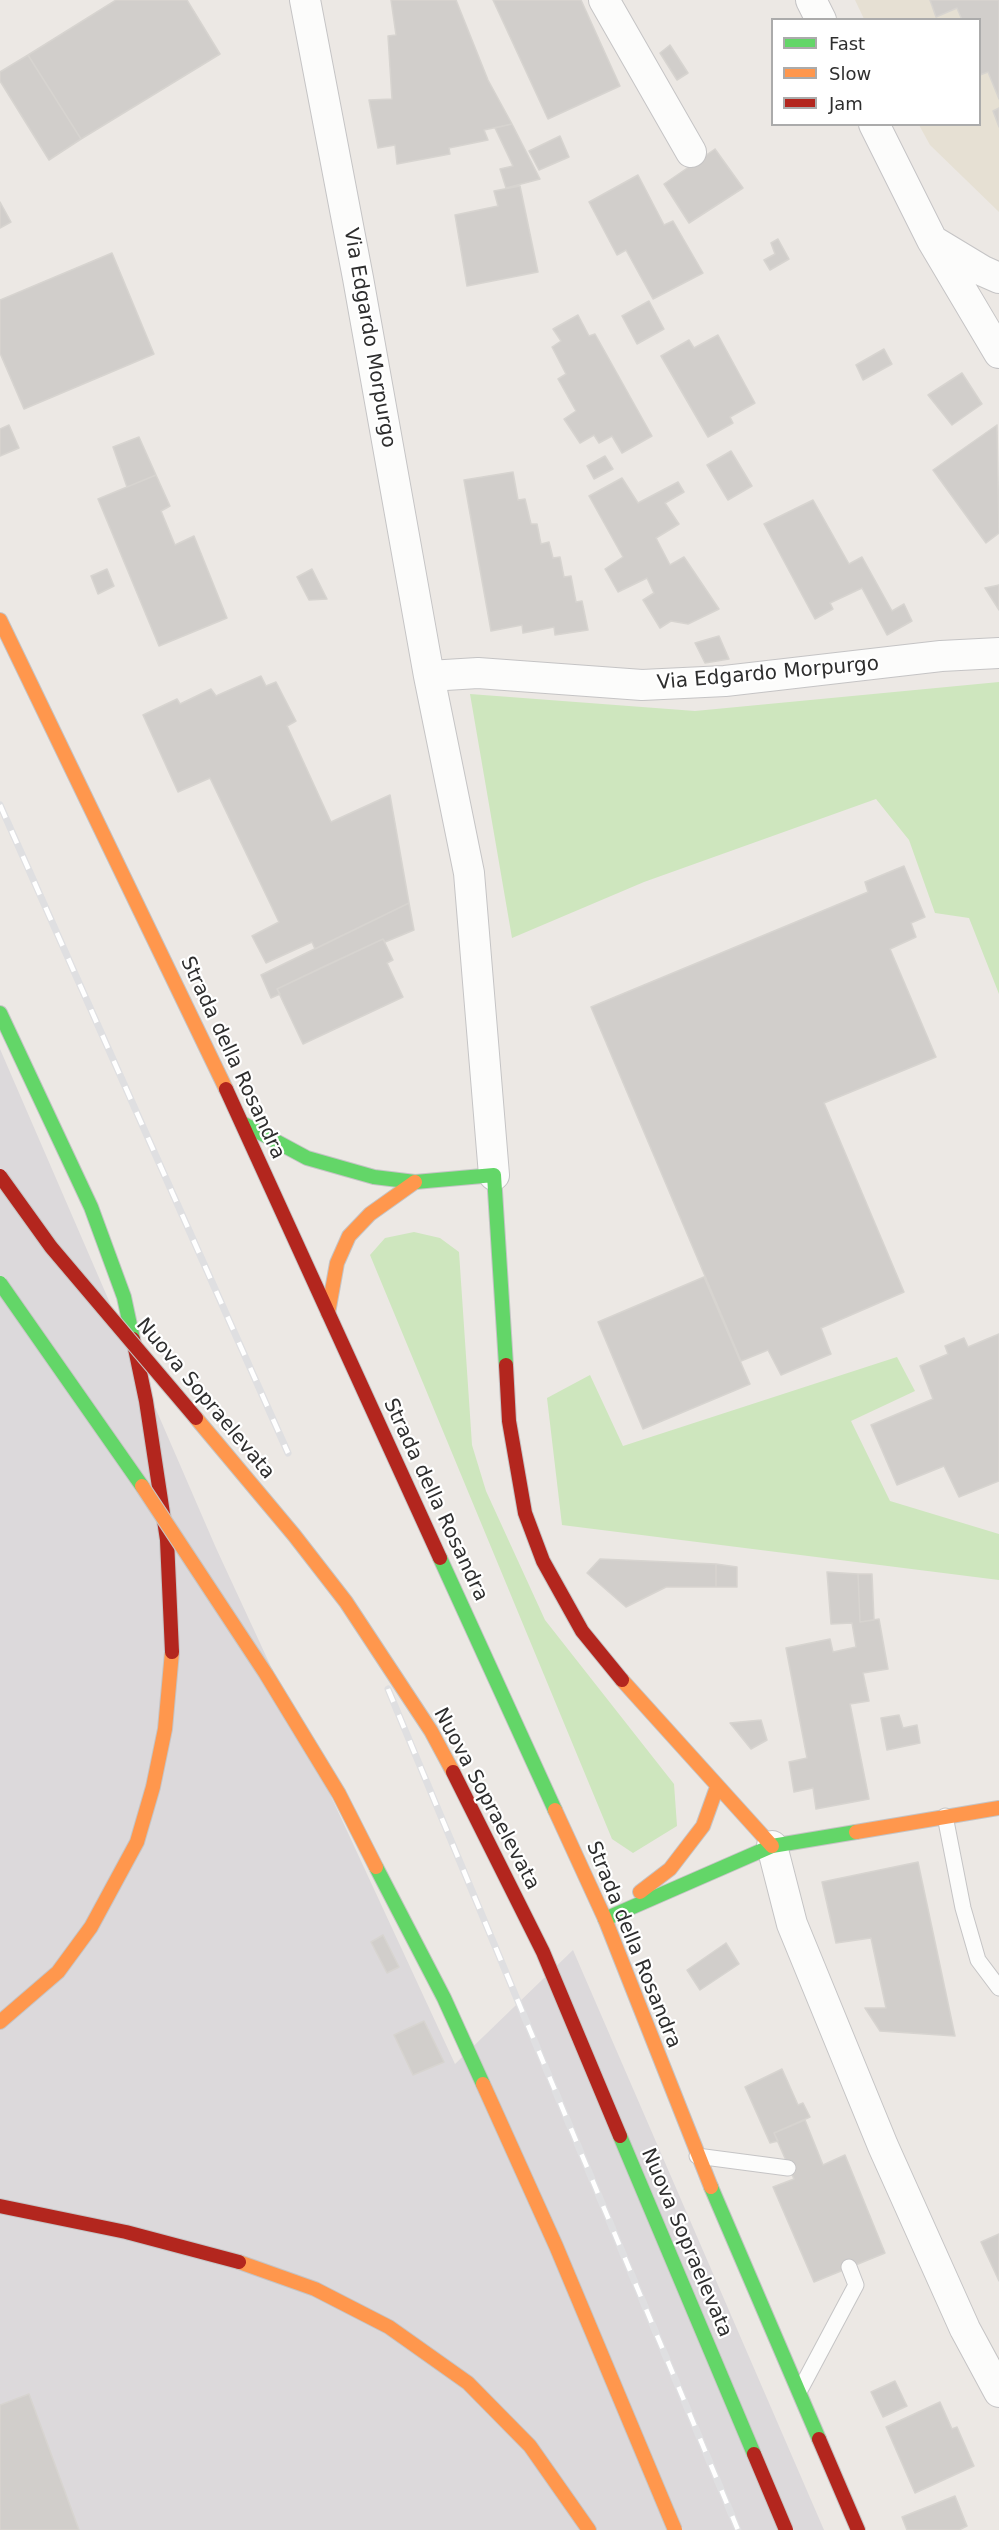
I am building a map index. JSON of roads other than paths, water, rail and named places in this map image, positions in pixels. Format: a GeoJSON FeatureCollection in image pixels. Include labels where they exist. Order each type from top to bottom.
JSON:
{"type":"FeatureCollection","features":[{"type":"Feature","properties":{"kind":"main road","name":"Strada della Rosandra"},"geometry":{"type":"LineString","coordinates":[[0,620],[242,1123],[605,1919],[697,2156],[858,2530]]}},
{"type":"Feature","properties":{"kind":"main road"},"geometry":{"type":"LineString","coordinates":[[0,1013],[91,1207],[124,1297],[146,1401],[167,1540],[172,1651],[165,1729],[153,1787],[137,1842],[117,1883],[91,1927],[64,1963],[17,2009],[0,2022]]}},
{"type":"Feature","properties":{"kind":"main road"},"geometry":{"type":"LineString","coordinates":[[242,1123],[307,1158],[374,1177],[415,1182],[494,1174],[509,1421],[528,1522],[543,1561],[582,1631],[645,1708],[772,1846]]}},
{"type":"Feature","properties":{"kind":"main road","name":"Nuova Sopraelevata"},"geometry":{"type":"LineString","coordinates":[[0,1176],[51,1247],[294,1535],[346,1602],[431,1731],[479,1820],[543,1952],[786,2530]]}},
{"type":"Feature","properties":{"kind":"main road"},"geometry":{"type":"LineString","coordinates":[[328,1313],[337,1263],[349,1236],[370,1214],[415,1182]]}},
{"type":"Feature","properties":{"kind":"main road"},"geometry":{"type":"LineString","coordinates":[[0,1283],[168,1523],[266,1674],[339,1794],[449,2009],[556,2246],[675,2530]]}},
{"type":"Feature","properties":{"kind":"main road"},"geometry":{"type":"LineString","coordinates":[[605,1919],[670,1869],[703,1826],[717,1787]]}},
{"type":"Feature","properties":{"kind":"main road"},"geometry":{"type":"LineString","coordinates":[[605,1919],[772,1846],[999,1808]]}},
{"type":"Feature","properties":{"kind":"main road"},"geometry":{"type":"LineString","coordinates":[[0,2206],[126,2232],[230,2259],[315,2289],[389,2327],[468,2383],[530,2446],[589,2530]]}},
{"type":"Feature","properties":{"kind":"street","name":"Via Edgardo Morpurgo"},"geometry":{"type":"LineString","coordinates":[[305,0],[358,278],[429,676],[470,873],[494,1174]]}},
{"type":"Feature","properties":{"kind":"street"},"geometry":{"type":"LineString","coordinates":[[603,0],[691,152]]}},
{"type":"Feature","properties":{"kind":"street"},"geometry":{"type":"LineString","coordinates":[[811,0],[820,18]]}},
{"type":"Feature","properties":{"kind":"street"},"geometry":{"type":"LineString","coordinates":[[875,126],[932,240],[999,353]]}},
{"type":"Feature","properties":{"kind":"street"},"geometry":{"type":"LineString","coordinates":[[932,240],[983,271],[999,278]]}},
{"type":"Feature","properties":{"kind":"street","name":"Via Edgardo Morpurgo"},"geometry":{"type":"LineString","coordinates":[[429,676],[478,673],[642,685],[725,681],[941,656],[999,653]]}},
{"type":"Feature","properties":{"kind":"street"},"geometry":{"type":"LineString","coordinates":[[772,1846],[792,1924],[883,2146],[965,2329],[999,2392]]}},
{"type":"Feature","properties":{"kind":"lane"},"geometry":{"type":"LineString","coordinates":[[945,1816],[963,1908],[978,1960],[999,1988]]}},
{"type":"Feature","properties":{"kind":"lane"},"geometry":{"type":"LineString","coordinates":[[697,2156],[788,2168]]}},
{"type":"Feature","properties":{"kind":"lane"},"geometry":{"type":"LineString","coordinates":[[798,2393],[856,2285],[849,2267]]}},
{"type":"Feature","properties":{"kind":"railway"},"geometry":{"type":"LineString","coordinates":[[0,805],[288,1453]]}},
{"type":"Feature","properties":{"kind":"railway"},"geometry":{"type":"LineString","coordinates":[[388,1689],[738,2530]]}}]}
